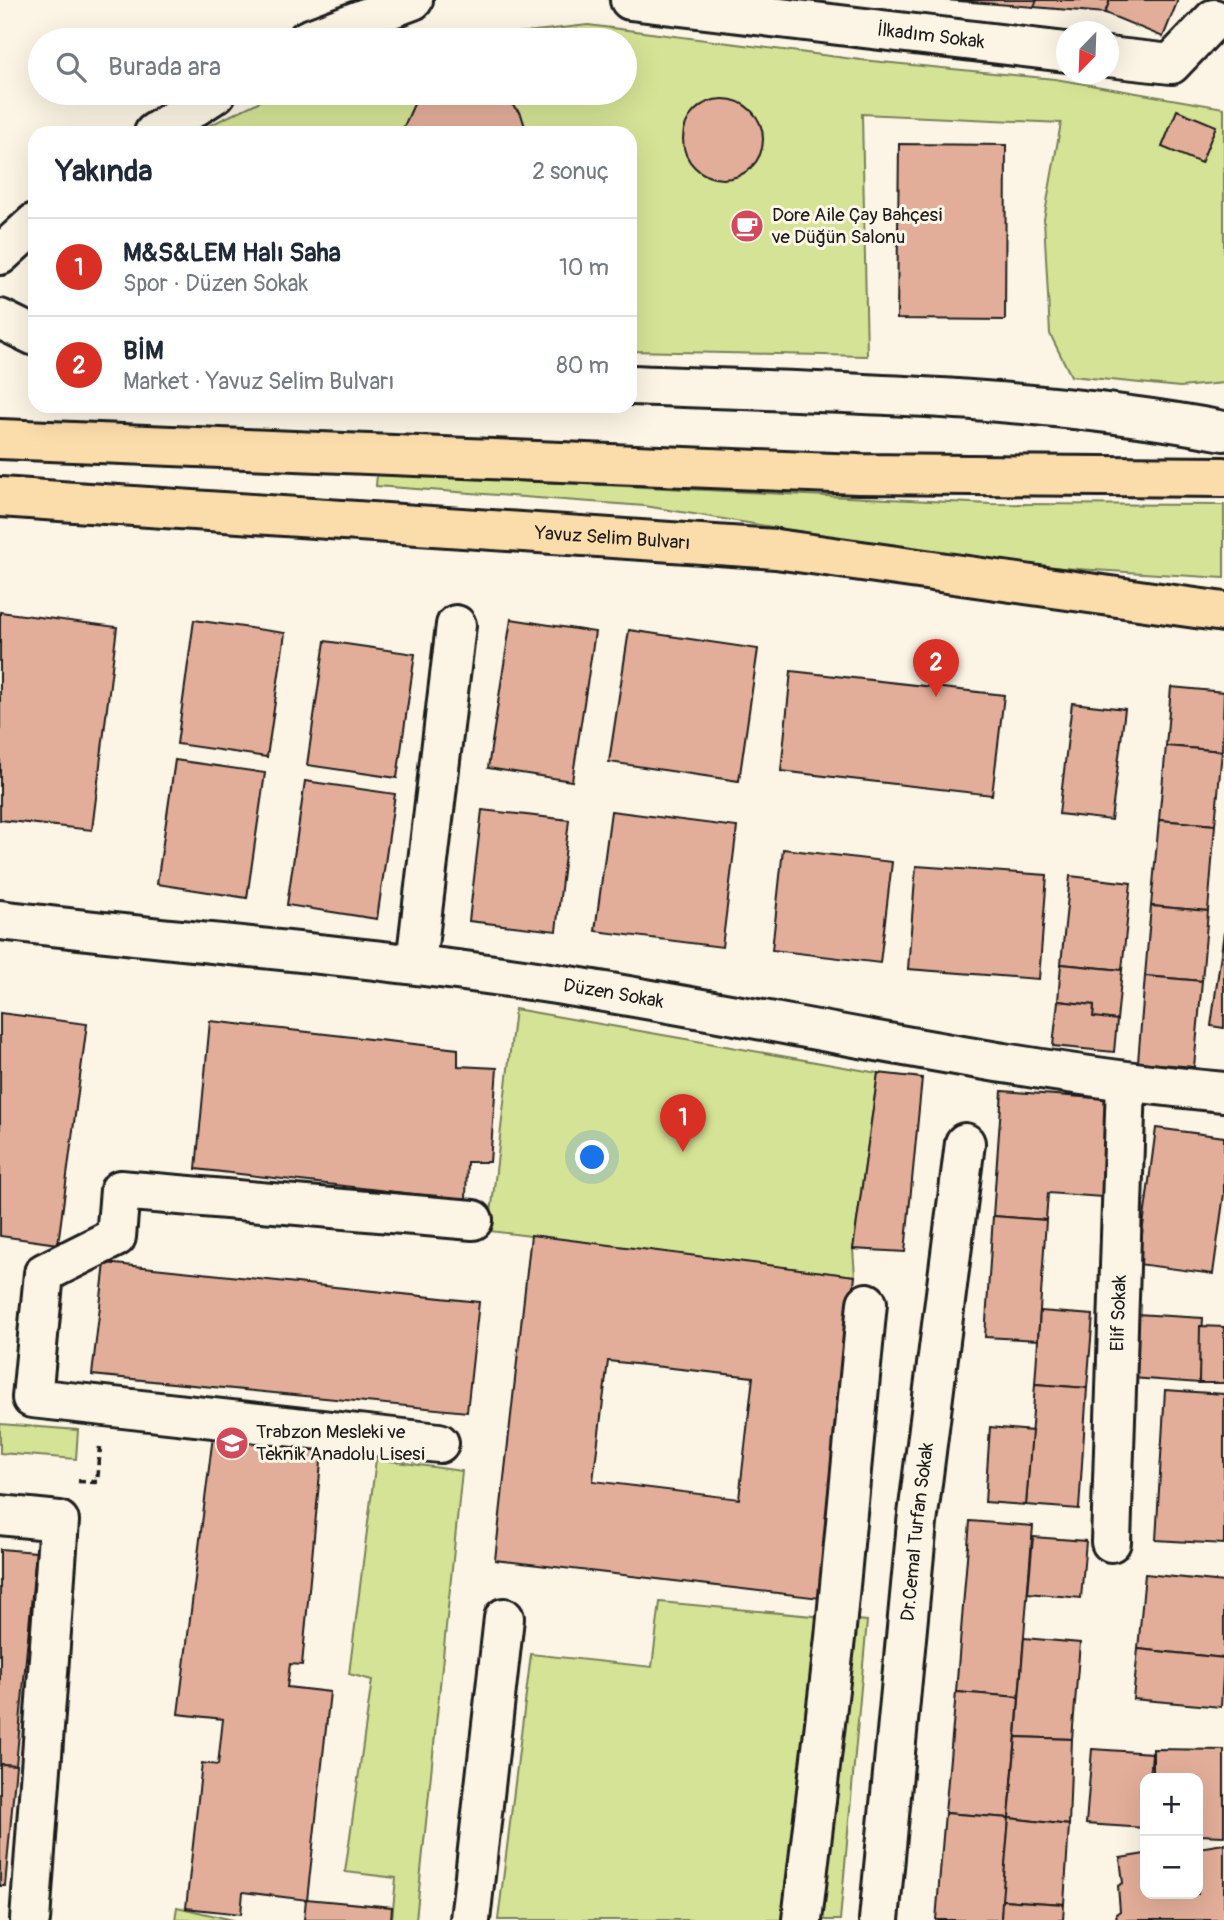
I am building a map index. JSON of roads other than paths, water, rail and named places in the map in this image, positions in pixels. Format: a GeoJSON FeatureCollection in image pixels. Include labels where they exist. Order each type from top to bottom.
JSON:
{"type":"FeatureCollection","features":[{"type":"Feature","properties":{"kind":"main road"},"geometry":{"type":"LineString","coordinates":[[0,439],[859,474],[1224,477]]}},
{"type":"Feature","properties":{"kind":"main road","name":"Yavuz Selim Bulvarı"},"geometry":{"type":"LineString","coordinates":[[0,497],[776,549],[1224,612]]}},
{"type":"Feature","properties":{"kind":"street"},"geometry":{"type":"LineString","coordinates":[[339,28],[413,0]]}},
{"type":"Feature","properties":{"kind":"street","name":"İlkadım Sokak"},"geometry":{"type":"LineString","coordinates":[[630,0],[1056,51]]}},
{"type":"Feature","properties":{"kind":"street"},"geometry":{"type":"LineString","coordinates":[[1119,58],[1171,64],[1213,13]]}},
{"type":"Feature","properties":{"kind":"street"},"geometry":{"type":"LineString","coordinates":[[165,126],[197,105]]}},
{"type":"Feature","properties":{"kind":"street"},"geometry":{"type":"LineString","coordinates":[[0,255],[28,229]]}},
{"type":"Feature","properties":{"kind":"street"},"geometry":{"type":"LineString","coordinates":[[0,319],[28,333]]}},
{"type":"Feature","properties":{"kind":"street"},"geometry":{"type":"LineString","coordinates":[[637,385],[980,399],[1173,421],[1224,431]]}},
{"type":"Feature","properties":{"kind":"street"},"geometry":{"type":"LineString","coordinates":[[416,963],[456,625]]}},
{"type":"Feature","properties":{"kind":"street","name":"Düzen Sokak"},"geometry":{"type":"LineString","coordinates":[[0,920],[416,963],[560,985],[1126,1083],[1224,1092]]}},
{"type":"Feature","properties":{"kind":"street","name":"Elif Sokak"},"geometry":{"type":"LineString","coordinates":[[1111,1542],[1126,1083]]}},
{"type":"Feature","properties":{"kind":"street","name":"Dr.Cemal Turfan Sokak"},"geometry":{"type":"LineString","coordinates":[[879,1920],[917,1523],[965,1143]]}},
{"type":"Feature","properties":{"kind":"street"},"geometry":{"type":"LineString","coordinates":[[439,1443],[32,1398],[44,1273],[116,1237],[120,1190],[472,1220]]}},
{"type":"Feature","properties":{"kind":"street"},"geometry":{"type":"LineString","coordinates":[[802,1920],[835,1638],[867,1303]]}},
{"type":"Feature","properties":{"kind":"street"},"geometry":{"type":"LineString","coordinates":[[0,1515],[58,1521],[30,1920]]}},
{"type":"Feature","properties":{"kind":"street"},"geometry":{"type":"LineString","coordinates":[[470,1920],[504,1618]]}},
{"type":"Feature","properties":{"kind":"place","name":"Dore Aile Çay Bahçesi ve Düğün Salonu"},"geometry":{"type":"Point","coordinates":[747,226]}},
{"type":"Feature","properties":{"kind":"place","name":"BİM"},"geometry":{"type":"Point","coordinates":[936,697]}},
{"type":"Feature","properties":{"kind":"place","name":"M&S&LEM Halı Saha"},"geometry":{"type":"Point","coordinates":[683,1152]}},
{"type":"Feature","properties":{"kind":"place","name":"Trabzon Mesleki ve Teknik Anadolu Lisesi"},"geometry":{"type":"Point","coordinates":[232,1443]}}]}
